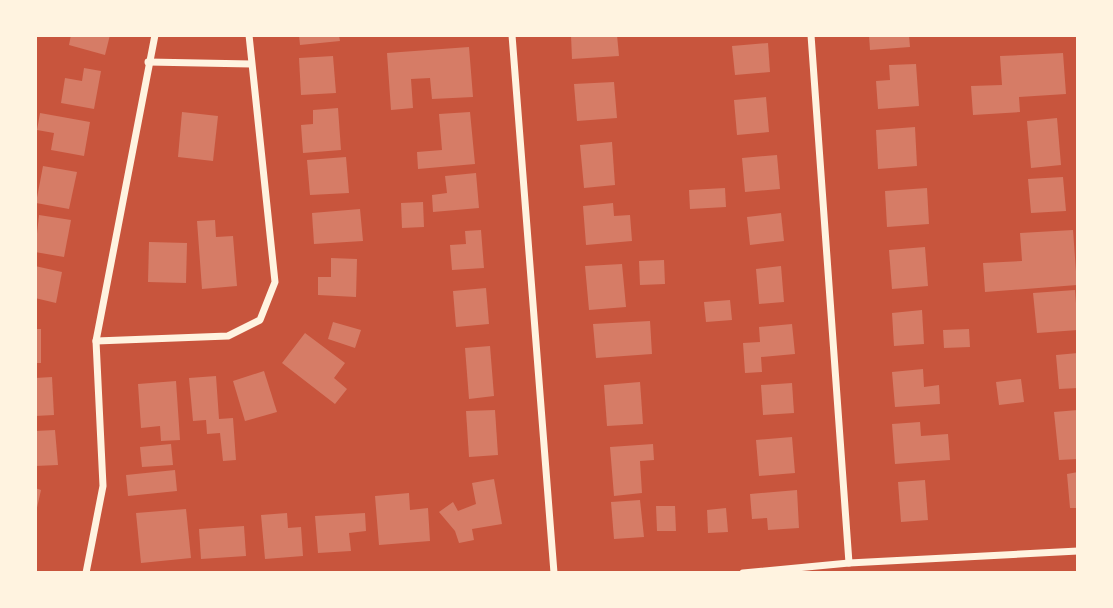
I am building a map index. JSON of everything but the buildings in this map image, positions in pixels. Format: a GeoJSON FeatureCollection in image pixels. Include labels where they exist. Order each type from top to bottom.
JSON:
{"type":"FeatureCollection","features":[{"type":"Feature","properties":{"kind":"street"},"geometry":{"type":"LineString","coordinates":[[86,573],[103,486],[96,341],[155,35]]}},
{"type":"Feature","properties":{"kind":"street"},"geometry":{"type":"LineString","coordinates":[[96,341],[228,336],[260,320],[275,282],[249,35]]}},
{"type":"Feature","properties":{"kind":"street"},"geometry":{"type":"LineString","coordinates":[[512,35],[554,573]]}},
{"type":"Feature","properties":{"kind":"street"},"geometry":{"type":"LineString","coordinates":[[811,35],[849,563]]}},
{"type":"Feature","properties":{"kind":"street"},"geometry":{"type":"LineString","coordinates":[[148,62],[251,64]]}},
{"type":"Feature","properties":{"kind":"street"},"geometry":{"type":"LineString","coordinates":[[743,573],[849,563],[1078,551]]}}]}
